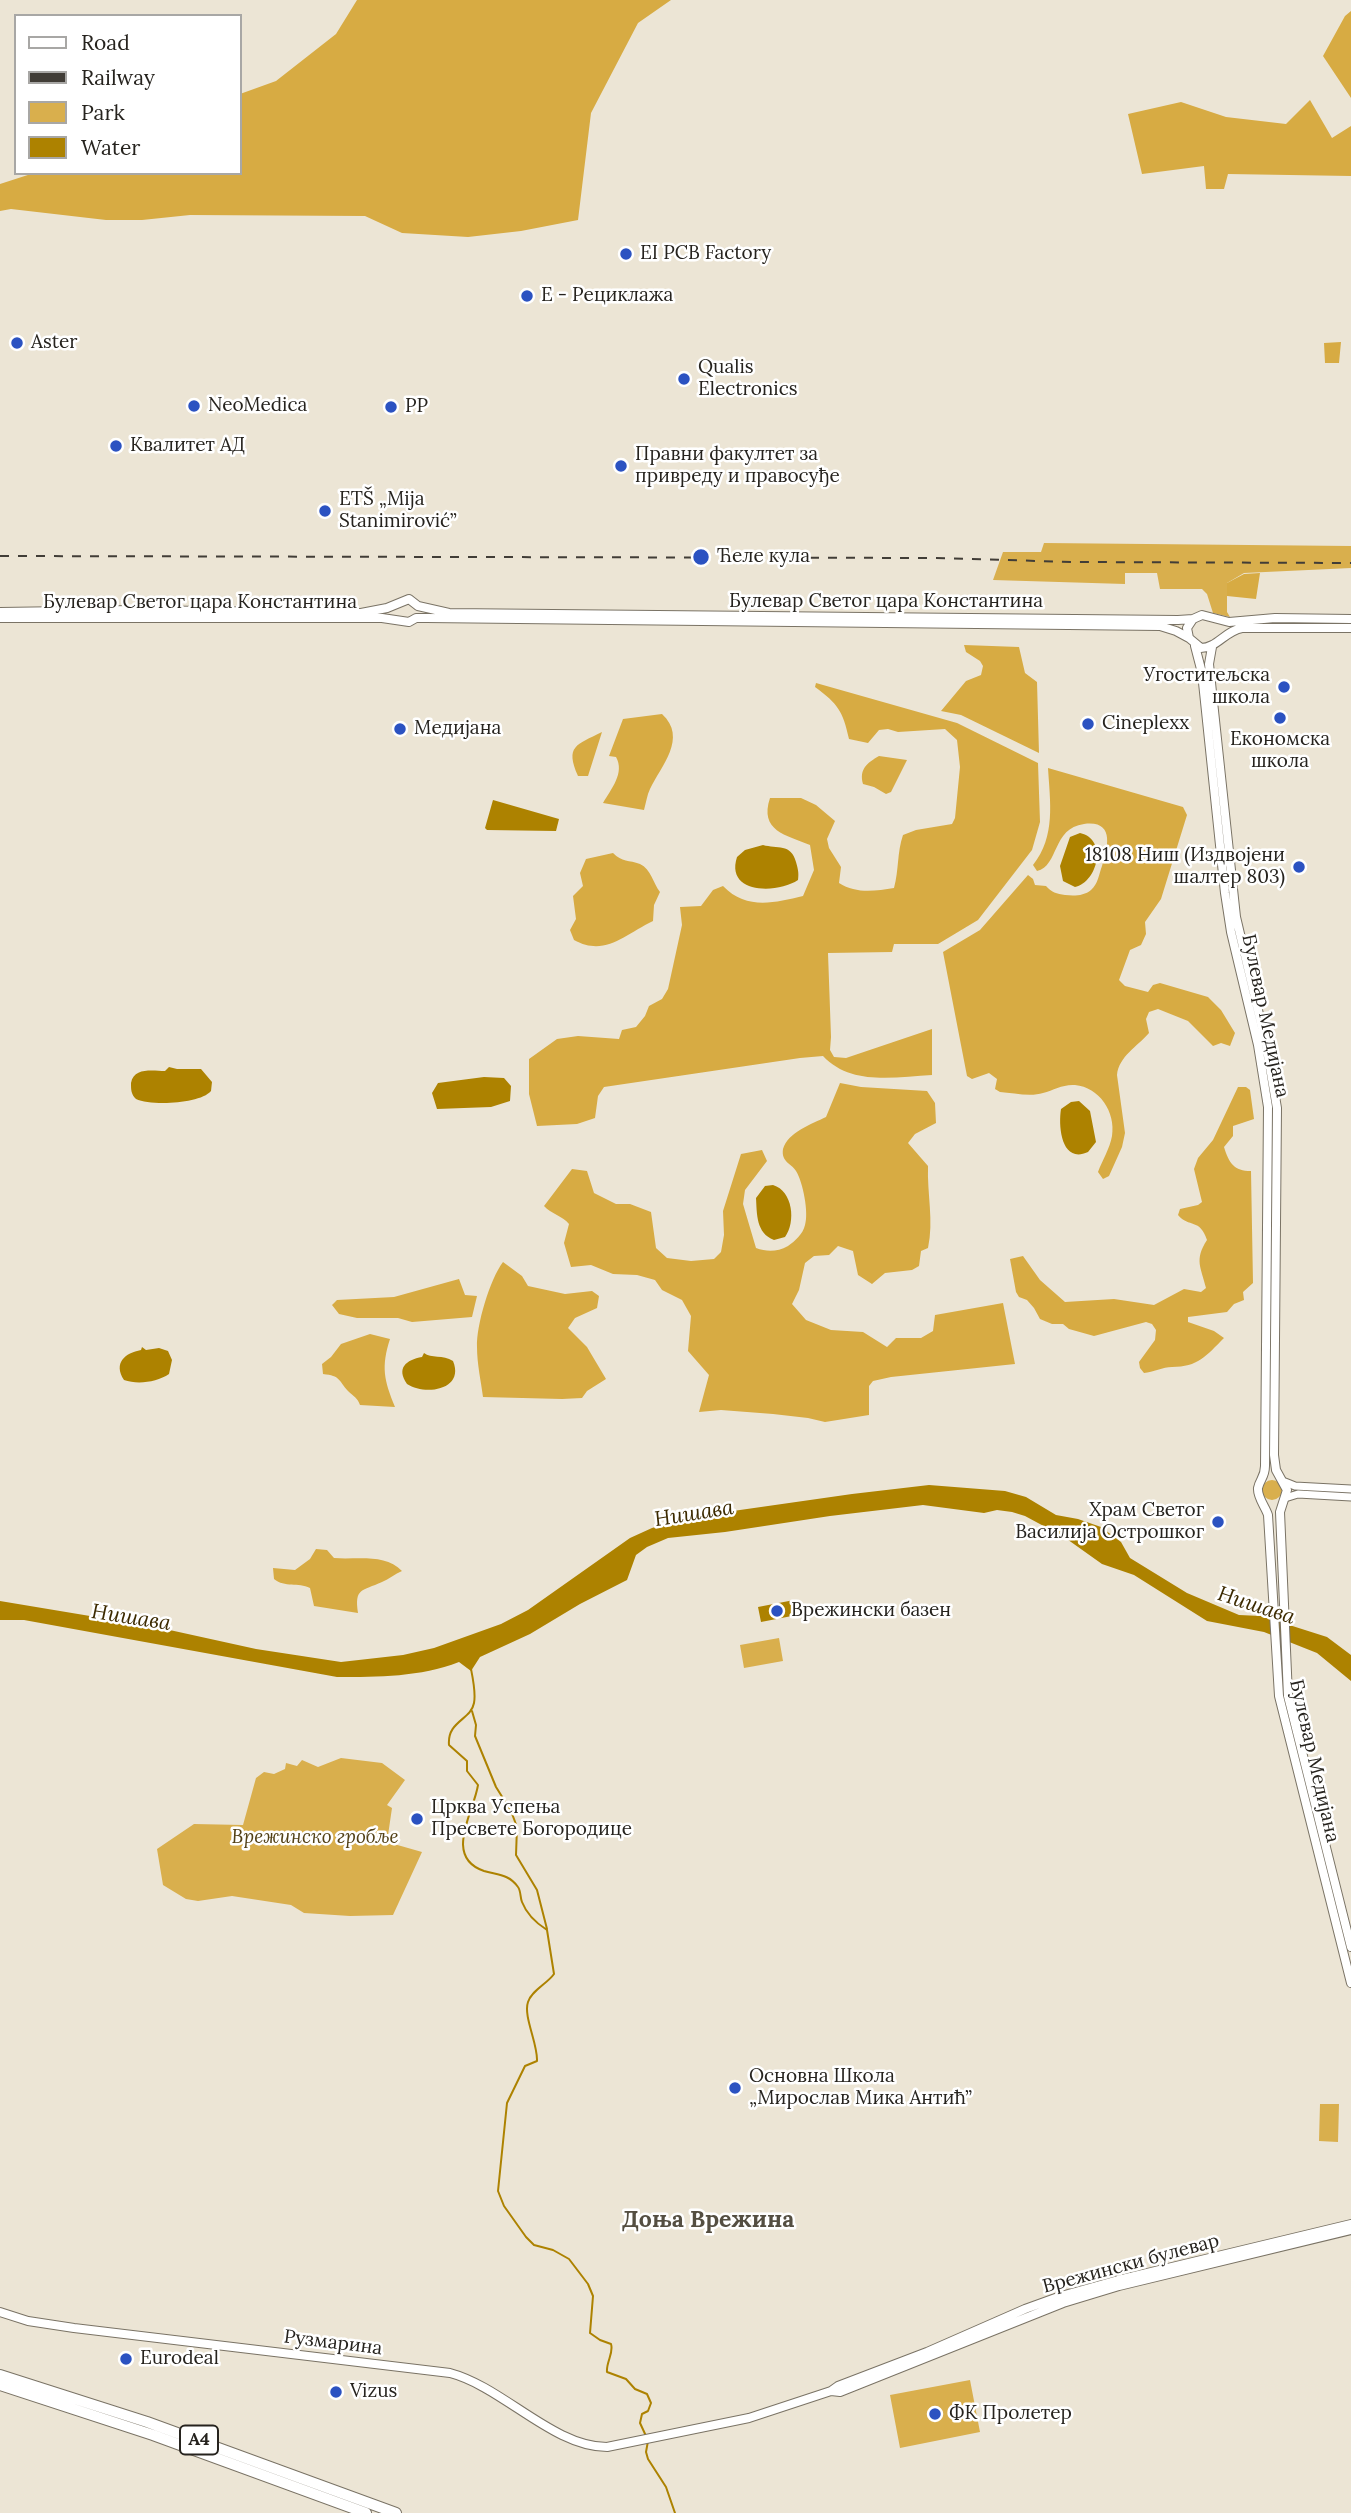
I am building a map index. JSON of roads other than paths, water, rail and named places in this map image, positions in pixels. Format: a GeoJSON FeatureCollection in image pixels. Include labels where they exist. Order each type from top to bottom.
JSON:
{"type":"FeatureCollection","features":[{"type":"Feature","properties":{"kind":"highway","name":"A4"},"geometry":{"type":"LineString","coordinates":[[0,2375],[177,2433],[396,2513]]}},
{"type":"Feature","properties":{"kind":"highway","name":"A4"},"geometry":{"type":"LineString","coordinates":[[0,2385],[153,2435],[366,2513]]}},
{"type":"Feature","properties":{"kind":"main road"},"geometry":{"type":"LineString","coordinates":[[409,599],[418,606],[416,618],[408,622],[400,620],[396,614],[397,605],[402,600],[409,599]]}},
{"type":"Feature","properties":{"kind":"main road","name":"Булевар Светог цара Константина"},"geometry":{"type":"LineString","coordinates":[[0,612],[132,610],[361,613],[397,605]]}},
{"type":"Feature","properties":{"kind":"main road","name":"Булевар Светог цара Константина"},"geometry":{"type":"LineString","coordinates":[[418,606],[449,613],[1193,619],[1202,615],[1229,622],[1275,618],[1351,619]]}},
{"type":"Feature","properties":{"kind":"main road","name":"Булевар Светог цара Константина"},"geometry":{"type":"LineString","coordinates":[[0,618],[400,620]]}},
{"type":"Feature","properties":{"kind":"main road","name":"Булевар Светог цара Константина"},"geometry":{"type":"LineString","coordinates":[[416,618],[1160,626],[1189,638]]}},
{"type":"Feature","properties":{"kind":"main road"},"geometry":{"type":"LineString","coordinates":[[1193,619],[1187,628],[1189,638],[1200,648],[1212,647],[1231,630],[1242,628],[1351,628]]}},
{"type":"Feature","properties":{"kind":"main road"},"geometry":{"type":"LineString","coordinates":[[1216,619],[1221,628],[1220,639]]}},
{"type":"Feature","properties":{"kind":"main road","name":"Булевар Медијана"},"geometry":{"type":"LineString","coordinates":[[1195,646],[1202,673],[1231,932],[1258,1045],[1268,1107],[1264,1479],[1258,1489],[1268,1515],[1272,1585],[1287,1696],[1351,1947]]}},
{"type":"Feature","properties":{"kind":"main road","name":"Булевар Медијана"},"geometry":{"type":"LineString","coordinates":[[1212,647],[1209,664],[1233,898],[1266,1044],[1277,1108],[1273,1455],[1287,1490],[1280,1512],[1282,1665],[1279,1696],[1351,1983]]}},
{"type":"Feature","properties":{"kind":"main road"},"geometry":{"type":"LineString","coordinates":[[1264,1479],[1271,1476],[1282,1480]]}},
{"type":"Feature","properties":{"kind":"main road"},"geometry":{"type":"LineString","coordinates":[[1262,1501],[1270,1505],[1284,1499]]}},
{"type":"Feature","properties":{"kind":"main road"},"geometry":{"type":"LineString","coordinates":[[1329,2232],[1351,2224]]}},
{"type":"Feature","properties":{"kind":"main road"},"geometry":{"type":"LineString","coordinates":[[1329,2232],[1351,2230]]}},
{"type":"Feature","properties":{"kind":"main road","name":"Врежински булевар"},"geometry":{"type":"LineString","coordinates":[[648,2439],[761,2415],[831,2391],[840,2392],[1063,2303],[1329,2232]]}},
{"type":"Feature","properties":{"kind":"main road","name":"Рузмарина"},"geometry":{"type":"LineString","coordinates":[[0,2312],[29,2321],[74,2328],[450,2373],[471,2381],[582,2444],[607,2447],[648,2439]]}},
{"type":"Feature","properties":{"kind":"street"},"geometry":{"type":"LineString","coordinates":[[1282,1480],[1294,1486],[1351,1489]]}},
{"type":"Feature","properties":{"kind":"street"},"geometry":{"type":"LineString","coordinates":[[1284,1499],[1298,1494],[1351,1497]]}},
{"type":"Feature","properties":{"kind":"water"},"geometry":{"type":"Polygon","coordinates":[[[493,800],[559,819],[556,831],[487,830],[485,828],[493,800]]]}},
{"type":"Feature","properties":{"kind":"water"},"geometry":{"type":"Polygon","coordinates":[[[1080,833],[1094,843],[1097,860],[1089,877],[1075,887],[1063,881],[1060,866],[1070,837],[1080,833]]]}},
{"type":"Feature","properties":{"kind":"water"},"geometry":{"type":"Polygon","coordinates":[[[763,845],[791,852],[797,867],[798,880],[789,885],[766,889],[745,884],[739,878],[735,869],[737,857],[745,850],[763,845]]]}},
{"type":"Feature","properties":{"kind":"water"},"geometry":{"type":"Polygon","coordinates":[[[169,1067],[201,1069],[212,1082],[211,1091],[197,1099],[186,1101],[152,1103],[136,1099],[132,1094],[131,1083],[136,1074],[165,1071],[169,1067]]]}},
{"type":"Feature","properties":{"kind":"water"},"geometry":{"type":"Polygon","coordinates":[[[484,1077],[504,1078],[511,1086],[510,1101],[491,1107],[437,1109],[432,1093],[438,1083],[484,1077]]]}},
{"type":"Feature","properties":{"kind":"water"},"geometry":{"type":"Polygon","coordinates":[[[1079,1101],[1090,1111],[1096,1142],[1088,1152],[1079,1154],[1067,1149],[1061,1134],[1060,1117],[1061,1109],[1071,1102],[1079,1101]]]}},
{"type":"Feature","properties":{"kind":"water"},"geometry":{"type":"Polygon","coordinates":[[[773,1185],[785,1194],[791,1208],[791,1223],[785,1237],[774,1240],[761,1228],[756,1198],[765,1186],[773,1185]]]}},
{"type":"Feature","properties":{"kind":"water"},"geometry":{"type":"Polygon","coordinates":[[[142,1347],[146,1350],[159,1348],[168,1351],[172,1360],[169,1374],[147,1382],[124,1380],[120,1369],[122,1360],[142,1347]]]}},
{"type":"Feature","properties":{"kind":"water"},"geometry":{"type":"Polygon","coordinates":[[[424,1353],[453,1361],[455,1371],[448,1384],[433,1390],[423,1390],[407,1384],[402,1373],[404,1366],[411,1360],[422,1357],[424,1353]]]}},
{"type":"Feature","properties":{"kind":"water"},"geometry":{"type":"Polygon","coordinates":[[[929,1485],[1005,1491],[1026,1497],[1056,1515],[1101,1527],[1121,1542],[1130,1558],[1187,1593],[1239,1615],[1261,1616],[1327,1637],[1351,1655],[1351,1681],[1317,1653],[1264,1632],[1207,1621],[1134,1575],[1102,1564],[1064,1537],[1025,1516],[997,1510],[984,1513],[923,1505],[668,1538],[636,1555],[627,1580],[530,1634],[480,1657],[471,1671],[459,1662],[414,1673],[337,1677],[24,1620],[0,1620],[0,1601],[156,1627],[256,1649],[341,1662],[403,1655],[434,1648],[501,1624],[528,1610],[630,1538],[652,1528],[684,1518],[929,1485]]]}},
{"type":"Feature","properties":{"kind":"water","name":"Врежински базен"},"geometry":{"type":"Polygon","coordinates":[[[794,1600],[797,1615],[761,1622],[758,1607],[794,1600]]]}},
{"type":"Feature","properties":{"kind":"waterway"},"geometry":{"type":"LineString","coordinates":[[471,1669],[474,1703],[449,1737],[449,1745],[467,1761],[467,1771],[478,1785],[464,1833],[465,1855],[472,1864],[484,1871],[507,1877],[518,1887],[526,1911],[547,1930],[554,1974],[528,2002],[527,2015],[537,2061],[525,2066],[507,2103],[498,2191],[504,2206],[526,2237],[534,2245],[553,2250],[569,2259],[588,2284],[593,2296],[590,2333],[611,2344],[607,2372],[626,2379],[635,2389],[647,2394],[651,2403],[648,2411],[642,2414],[640,2423],[646,2436]]}},
{"type":"Feature","properties":{"kind":"waterway"},"geometry":{"type":"LineString","coordinates":[[472,1711],[476,1725],[475,1736],[496,1787],[511,1811],[517,1827],[516,1855],[537,1890],[547,1929]]}},
{"type":"Feature","properties":{"kind":"waterway"},"geometry":{"type":"LineString","coordinates":[[648,2441],[648,2459],[666,2487],[675,2513]]}},
{"type":"Feature","properties":{"kind":"railway"},"geometry":{"type":"LineString","coordinates":[[0,556],[935,558],[1074,562],[1351,563]]}},
{"type":"Feature","properties":{"kind":"place","name":"EI PCB Factory"},"geometry":{"type":"Point","coordinates":[626,254]}},
{"type":"Feature","properties":{"kind":"place","name":"Е - Рециклажа"},"geometry":{"type":"Point","coordinates":[527,296]}},
{"type":"Feature","properties":{"kind":"place","name":"Aster"},"geometry":{"type":"Point","coordinates":[17,343]}},
{"type":"Feature","properties":{"kind":"place","name":"Qualis Electronics"},"geometry":{"type":"Point","coordinates":[684,379]}},
{"type":"Feature","properties":{"kind":"place","name":"NeoMedica"},"geometry":{"type":"Point","coordinates":[194,406]}},
{"type":"Feature","properties":{"kind":"place","name":"PP"},"geometry":{"type":"Point","coordinates":[391,407]}},
{"type":"Feature","properties":{"kind":"place","name":"Квалитет АД"},"geometry":{"type":"Point","coordinates":[116,446]}},
{"type":"Feature","properties":{"kind":"place","name":"Правни факултет за привреду и правосуђе"},"geometry":{"type":"Point","coordinates":[621,466]}},
{"type":"Feature","properties":{"kind":"place","name":"ETŠ „Mija Stanimirović”"},"geometry":{"type":"Point","coordinates":[325,511]}},
{"type":"Feature","properties":{"kind":"place","name":"Ћеле кула"},"geometry":{"type":"Point","coordinates":[701,557]}},
{"type":"Feature","properties":{"kind":"place","name":"Угоститељска школа"},"geometry":{"type":"Point","coordinates":[1284,687]}},
{"type":"Feature","properties":{"kind":"place","name":"Економска школа"},"geometry":{"type":"Point","coordinates":[1280,718]}},
{"type":"Feature","properties":{"kind":"place","name":"Cineplexx"},"geometry":{"type":"Point","coordinates":[1088,724]}},
{"type":"Feature","properties":{"kind":"place","name":"Медијана"},"geometry":{"type":"Point","coordinates":[400,729]}},
{"type":"Feature","properties":{"kind":"place","name":"18108 Ниш (Издвојени шалтер 803)"},"geometry":{"type":"Point","coordinates":[1299,867]}},
{"type":"Feature","properties":{"kind":"place","name":"Храм Светог Василија Острошког"},"geometry":{"type":"Point","coordinates":[1218,1522]}},
{"type":"Feature","properties":{"kind":"place","name":"Врежински базен"},"geometry":{"type":"Point","coordinates":[777,1611]}},
{"type":"Feature","properties":{"kind":"place","name":"Црква Успења Пресвете Богородице"},"geometry":{"type":"Point","coordinates":[417,1819]}},
{"type":"Feature","properties":{"kind":"place","name":"Основна Школа „Мирослав Мика Антић”"},"geometry":{"type":"Point","coordinates":[735,2088]}},
{"type":"Feature","properties":{"kind":"place","name":"Eurodeal"},"geometry":{"type":"Point","coordinates":[126,2359]}},
{"type":"Feature","properties":{"kind":"place","name":"Vizus"},"geometry":{"type":"Point","coordinates":[336,2392]}},
{"type":"Feature","properties":{"kind":"place","name":"ФК Пролетер"},"geometry":{"type":"Point","coordinates":[935,2414]}},
{"type":"Feature","properties":{"kind":"district","name":"Доња Врежина"},"geometry":{"type":"Point","coordinates":[708,2220]}},
{"type":"Feature","properties":{"kind":"water label","name":"Нишава"},"geometry":{"type":"Point","coordinates":[694,1514]}},
{"type":"Feature","properties":{"kind":"water label","name":"Нишава"},"geometry":{"type":"Point","coordinates":[1256,1606]}},
{"type":"Feature","properties":{"kind":"water label","name":"Нишава"},"geometry":{"type":"Point","coordinates":[131,1618]}},
{"type":"Feature","properties":{"kind":"park label","name":"Врежинско гробље"},"geometry":{"type":"Point","coordinates":[315,1838]}}]}
